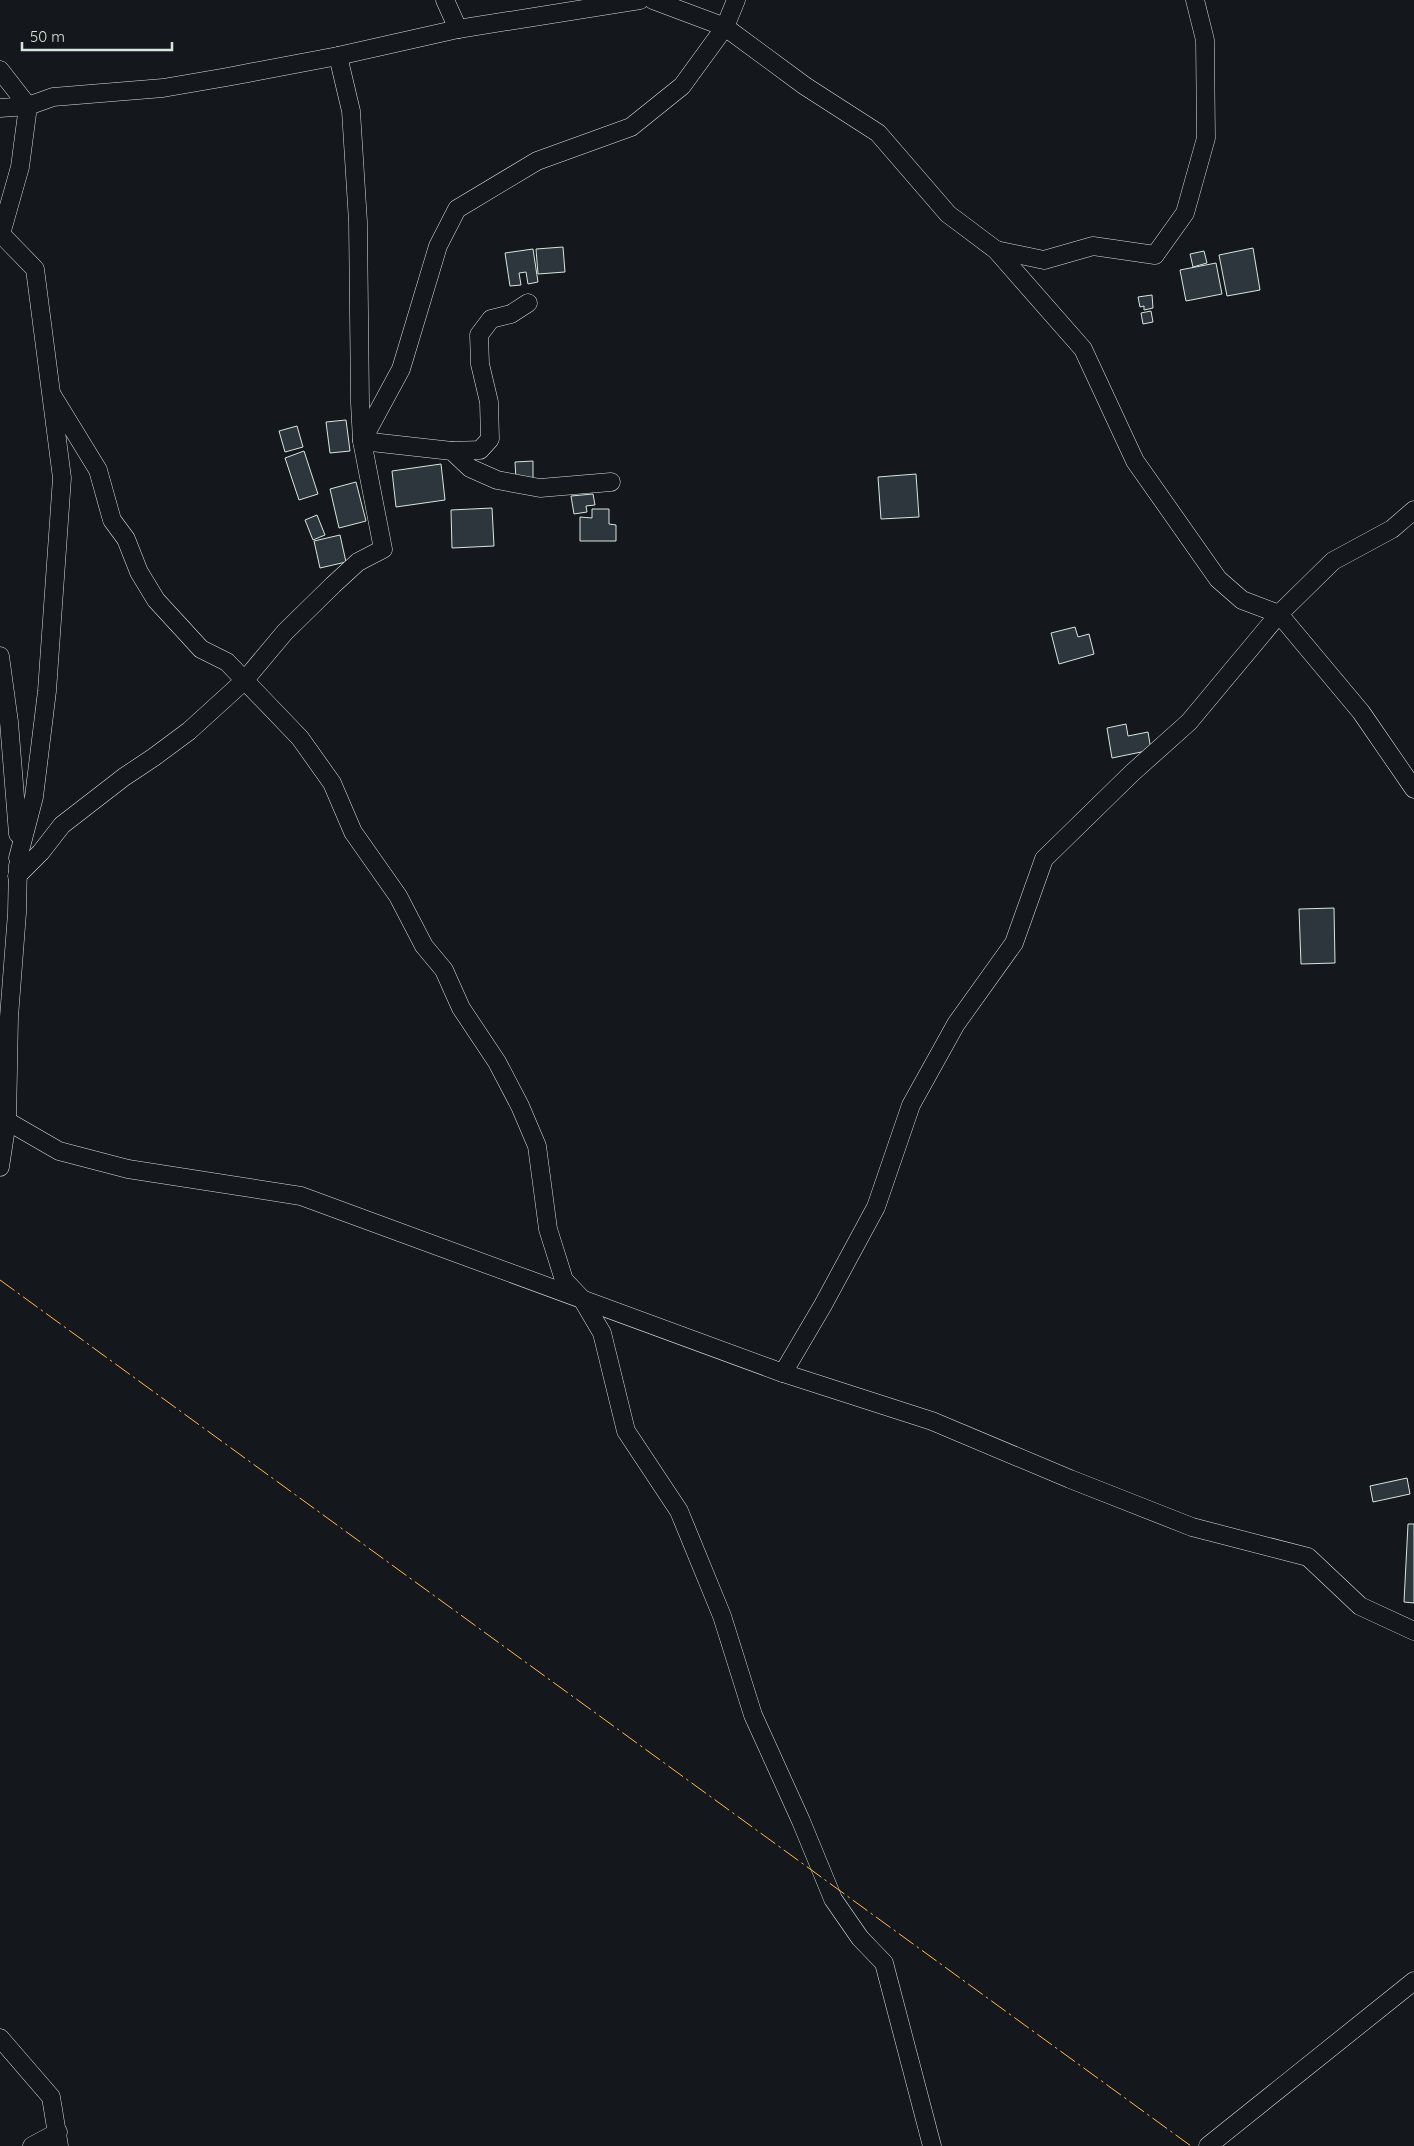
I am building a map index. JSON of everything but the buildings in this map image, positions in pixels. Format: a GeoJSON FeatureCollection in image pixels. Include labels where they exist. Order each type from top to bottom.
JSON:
{"type":"FeatureCollection","features":[{"type":"Feature","properties":{"kind":"street"},"geometry":{"type":"LineString","coordinates":[[445,0],[458,29]]}},
{"type":"Feature","properties":{"kind":"street"},"geometry":{"type":"LineString","coordinates":[[0,108],[28,106],[53,97],[163,88],[338,56],[458,29],[640,0]]}},
{"type":"Feature","properties":{"kind":"street"},"geometry":{"type":"LineString","coordinates":[[653,0],[725,27],[805,86],[878,133],[948,214],[996,250],[1083,349],[1135,460],[1218,579],[1242,600],[1280,614],[1361,712],[1414,789]]}},
{"type":"Feature","properties":{"kind":"street"},"geometry":{"type":"LineString","coordinates":[[362,441],[401,369],[438,246],[457,209],[537,161],[631,128],[682,86],[725,27],[736,0]]}},
{"type":"Feature","properties":{"kind":"street"},"geometry":{"type":"LineString","coordinates":[[996,250],[1044,260],[1094,246],[1155,256],[1185,213],[1206,138],[1205,40],[1195,0]]}},
{"type":"Feature","properties":{"kind":"street"},"geometry":{"type":"LineString","coordinates":[[18,867],[41,852],[62,826],[117,782],[189,731],[244,681],[285,632],[333,585],[358,562],[383,550],[362,441],[358,222],[351,111],[338,56]]}},
{"type":"Feature","properties":{"kind":"street"},"geometry":{"type":"LineString","coordinates":[[0,70],[28,106],[20,166],[1,234],[35,269],[62,478],[47,691],[34,797],[18,867]]}},
{"type":"Feature","properties":{"kind":"street"},"geometry":{"type":"LineString","coordinates":[[362,441],[452,451],[480,450],[490,439],[489,402],[480,364],[479,335],[491,319],[511,314],[528,303]]}},
{"type":"Feature","properties":{"kind":"street"},"geometry":{"type":"LineString","coordinates":[[52,395],[98,470],[112,520],[126,539],[140,572],[156,600],[201,649],[227,662],[300,738],[332,783],[353,832],[398,896],[424,946],[444,970],[460,1008],[497,1062],[520,1106],[537,1146],[548,1229],[564,1280],[582,1299],[602,1333],[626,1431],[679,1511],[722,1616],[752,1715],[802,1821],[832,1899],[860,1938],[884,1964],[932,2146]]}},
{"type":"Feature","properties":{"kind":"street"},"geometry":{"type":"LineString","coordinates":[[452,451],[470,468],[497,480],[540,488],[611,482]]}},
{"type":"Feature","properties":{"kind":"street"},"geometry":{"type":"LineString","coordinates":[[783,1372],[823,1305],[876,1207],[910,1105],[956,1024],[1014,943],[1044,859],[1132,773],[1189,722],[1280,614],[1333,561],[1392,529],[1414,510]]}},
{"type":"Feature","properties":{"kind":"street"},"geometry":{"type":"LineString","coordinates":[[0,656],[18,822],[15,937],[0,1167]]}},
{"type":"Feature","properties":{"kind":"street"},"geometry":{"type":"LineString","coordinates":[[0,972],[15,937]]}},
{"type":"Feature","properties":{"kind":"street"},"geometry":{"type":"LineString","coordinates":[[3,1122],[59,1151],[128,1168],[301,1196],[783,1372],[932,1421],[1070,1479],[1192,1527],[1308,1557],[1360,1606],[1414,1632]]}},
{"type":"Feature","properties":{"kind":"street"},"geometry":{"type":"LineString","coordinates":[[1208,2146],[1414,1981]]}},
{"type":"Feature","properties":{"kind":"street"},"geometry":{"type":"LineString","coordinates":[[0,2038],[51,2097],[59,2139],[32,2146]]}},
{"type":"Feature","properties":{"kind":"power"},"geometry":{"type":"LineString","coordinates":[[0,1280],[1191,2146]]}}]}
